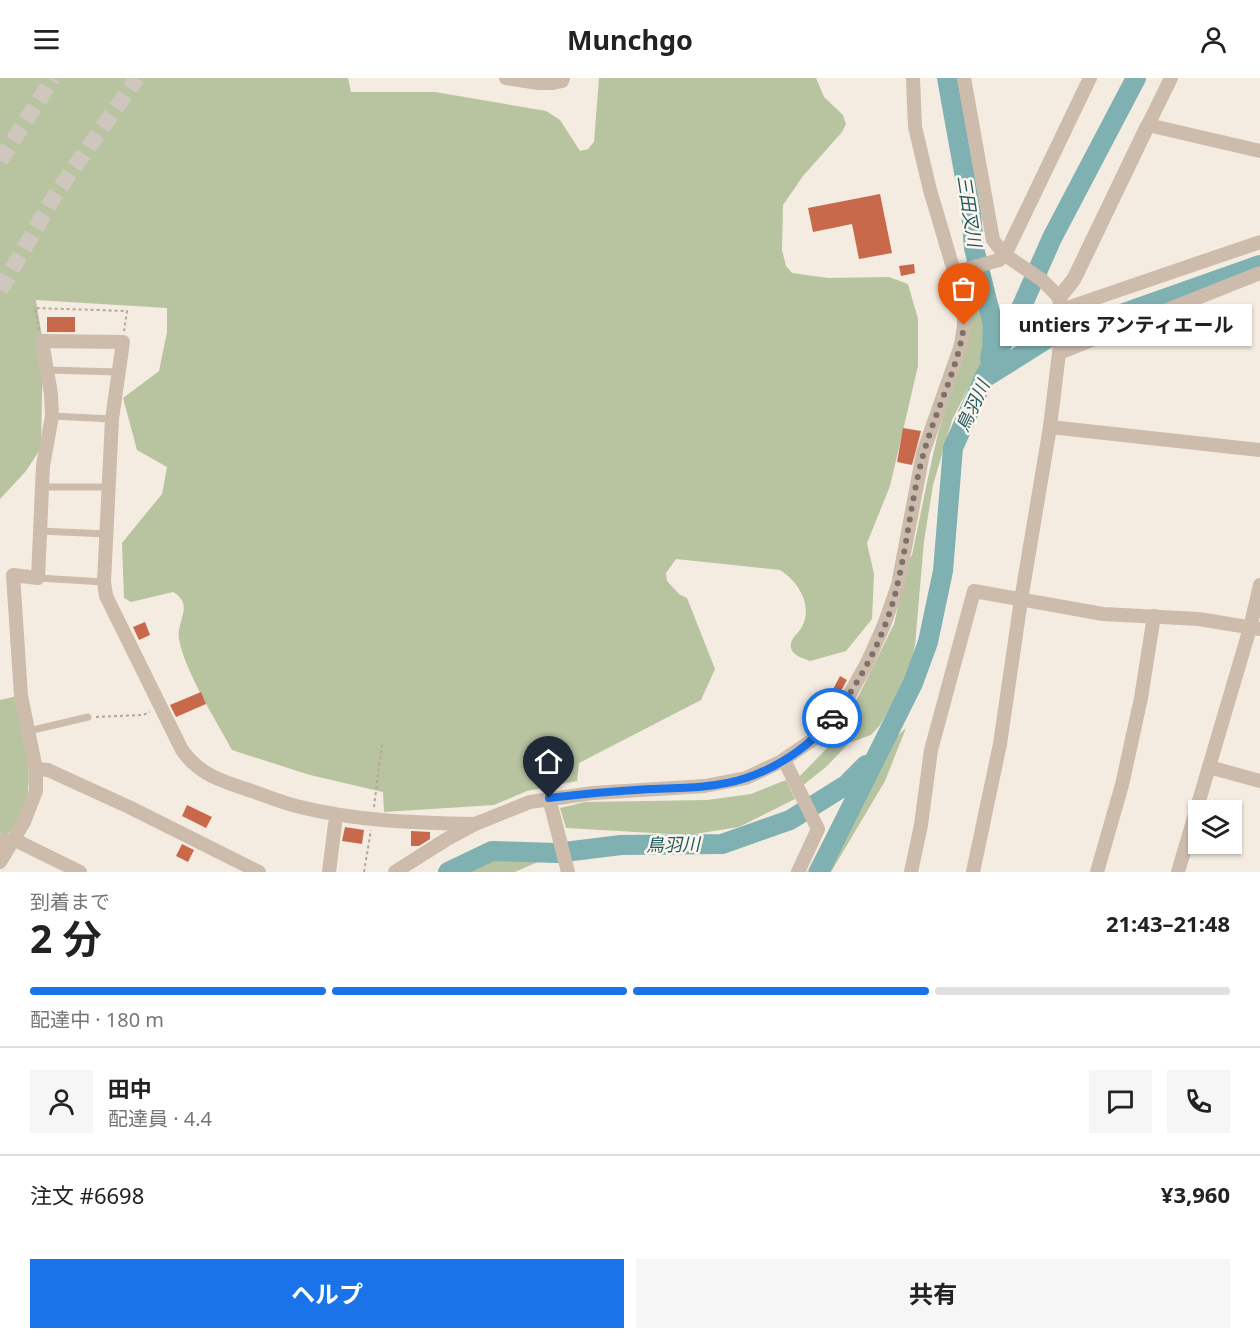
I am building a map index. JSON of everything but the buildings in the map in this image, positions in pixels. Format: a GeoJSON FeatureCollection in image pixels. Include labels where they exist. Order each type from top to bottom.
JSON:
{"type":"FeatureCollection","features":[{"type":"Feature","properties":{"kind":"street"},"geometry":{"type":"LineString","coordinates":[[506,78],[553,83],[562,81],[563,78]]}},
{"type":"Feature","properties":{"kind":"street"},"geometry":{"type":"LineString","coordinates":[[395,872],[475,824],[530,802],[593,793],[705,786],[746,778],[784,760],[820,734],[846,701],[867,663],[898,585],[923,453],[962,345],[964,305],[915,127],[913,78]]}},
{"type":"Feature","properties":{"kind":"street"},"geometry":{"type":"LineString","coordinates":[[964,78],[993,240],[1006,259],[1042,280],[1059,304]]}},
{"type":"Feature","properties":{"kind":"street"},"geometry":{"type":"LineString","coordinates":[[1006,259],[1090,78]]}},
{"type":"Feature","properties":{"kind":"street"},"geometry":{"type":"LineString","coordinates":[[972,872],[1000,744],[1050,427],[1059,350],[1059,304],[1074,279],[1171,78]]}},
{"type":"Feature","properties":{"kind":"street"},"geometry":{"type":"LineString","coordinates":[[1148,124],[1260,151]]}},
{"type":"Feature","properties":{"kind":"street"},"geometry":{"type":"LineString","coordinates":[[1059,304],[1260,242]]}},
{"type":"Feature","properties":{"kind":"street"},"geometry":{"type":"LineString","coordinates":[[956,272],[1006,259]]}},
{"type":"Feature","properties":{"kind":"street"},"geometry":{"type":"LineString","coordinates":[[1059,350],[1260,273]]}},
{"type":"Feature","properties":{"kind":"street"},"geometry":{"type":"LineString","coordinates":[[0,862],[15,840],[36,791],[36,768],[21,696],[13,575],[38,578],[41,487],[52,416],[51,394],[42,341],[123,342],[112,419],[104,582],[110,605],[190,763],[202,772],[223,782],[295,806],[372,819],[475,824]]}},
{"type":"Feature","properties":{"kind":"street"},"geometry":{"type":"LineString","coordinates":[[1050,427],[1260,450]]}},
{"type":"Feature","properties":{"kind":"street"},"geometry":{"type":"LineString","coordinates":[[1178,872],[1209,767],[1255,629],[1260,585]]}},
{"type":"Feature","properties":{"kind":"street"},"geometry":{"type":"LineString","coordinates":[[911,872],[921,825],[931,750],[974,591],[1103,614],[1199,619],[1255,629]]}},
{"type":"Feature","properties":{"kind":"street"},"geometry":{"type":"LineString","coordinates":[[1097,872],[1122,785],[1141,698],[1154,616]]}},
{"type":"Feature","properties":{"kind":"street"},"geometry":{"type":"LineString","coordinates":[[784,760],[818,829],[798,872]]}},
{"type":"Feature","properties":{"kind":"street"},"geometry":{"type":"LineString","coordinates":[[1209,767],[1260,781]]}},
{"type":"Feature","properties":{"kind":"street"},"geometry":{"type":"LineString","coordinates":[[36,768],[48,770],[129,807],[259,872]]}},
{"type":"Feature","properties":{"kind":"street"},"geometry":{"type":"LineString","coordinates":[[549,800],[566,867]]}},
{"type":"Feature","properties":{"kind":"street"},"geometry":{"type":"LineString","coordinates":[[329,872],[335,824]]}},
{"type":"Feature","properties":{"kind":"street"},"geometry":{"type":"LineString","coordinates":[[0,841],[15,840],[80,872]]}},
{"type":"Feature","properties":{"kind":"lane"},"geometry":{"type":"LineString","coordinates":[[47,370],[118,372]]}},
{"type":"Feature","properties":{"kind":"lane"},"geometry":{"type":"LineString","coordinates":[[52,416],[112,419]]}},
{"type":"Feature","properties":{"kind":"lane"},"geometry":{"type":"LineString","coordinates":[[41,487],[109,488]]}},
{"type":"Feature","properties":{"kind":"lane"},"geometry":{"type":"LineString","coordinates":[[40,531],[107,534]]}},
{"type":"Feature","properties":{"kind":"lane"},"geometry":{"type":"LineString","coordinates":[[38,578],[104,582]]}},
{"type":"Feature","properties":{"kind":"lane"},"geometry":{"type":"LineString","coordinates":[[29,730],[88,717]]}},
{"type":"Feature","properties":{"kind":"path"},"geometry":{"type":"LineString","coordinates":[[42,341],[34,308],[127,310],[123,342]]}},
{"type":"Feature","properties":{"kind":"path"},"geometry":{"type":"LineString","coordinates":[[88,717],[143,715],[160,706]]}},
{"type":"Feature","properties":{"kind":"path"},"geometry":{"type":"LineString","coordinates":[[364,872],[382,744]]}},
{"type":"Feature","properties":{"kind":"green space"},"geometry":{"type":"Polygon","coordinates":[[[0,78],[348,78],[351,92],[435,92],[546,111],[560,120],[580,151],[588,149],[594,142],[599,78],[816,78],[824,97],[843,115],[846,124],[842,132],[803,176],[783,205],[782,250],[786,266],[792,273],[828,278],[889,277],[908,284],[918,319],[918,366],[890,486],[867,543],[874,574],[872,619],[846,651],[810,661],[796,655],[791,648],[793,639],[802,627],[806,611],[802,595],[787,575],[780,570],[676,559],[666,573],[667,581],[679,594],[687,598],[715,669],[701,700],[579,763],[577,781],[527,791],[494,805],[384,812],[383,792],[310,775],[232,750],[194,681],[182,652],[179,632],[183,602],[173,592],[131,602],[124,598],[122,543],[162,494],[167,467],[137,450],[123,398],[159,371],[167,332],[167,308],[36,300],[43,343],[41,448],[26,471],[0,499],[0,78]]]}},
{"type":"Feature","properties":{"kind":"green space"},"geometry":{"type":"Polygon","coordinates":[[[976,274],[985,305],[988,341],[983,359],[952,420],[933,485],[924,541],[915,645],[908,676],[880,725],[871,735],[849,743],[826,767],[802,786],[799,777],[834,741],[894,624],[909,559],[912,555],[936,442],[967,340],[971,298],[968,277],[976,274]]]}},
{"type":"Feature","properties":{"kind":"green space"},"geometry":{"type":"Polygon","coordinates":[[[17,696],[27,751],[28,789],[25,807],[17,823],[5,836],[0,833],[0,700],[17,696]]]}},
{"type":"Feature","properties":{"kind":"green space"},"geometry":{"type":"Polygon","coordinates":[[[906,728],[885,781],[831,872],[807,872],[834,820],[875,776],[893,740],[906,728]]]}},
{"type":"Feature","properties":{"kind":"green space"},"geometry":{"type":"Polygon","coordinates":[[[786,780],[795,799],[739,827],[688,835],[566,828],[560,808],[585,802],[707,800],[751,794],[786,780]]]}},
{"type":"Feature","properties":{"kind":"green space"},"geometry":{"type":"Polygon","coordinates":[[[519,854],[547,858],[515,872],[465,872],[500,857],[519,854]]]}},
{"type":"Feature","properties":{"kind":"waterway","name":"三田叉川"},"geometry":{"type":"LineString","coordinates":[[942,78],[948,85]]}},
{"type":"Feature","properties":{"kind":"waterway","name":"三田叉川"},"geometry":{"type":"LineString","coordinates":[[947,78],[971,211],[974,248],[993,325],[990,358]]}},
{"type":"Feature","properties":{"kind":"waterway","name":"鳥羽川"},"geometry":{"type":"LineString","coordinates":[[819,872],[913,683],[928,642],[943,571],[953,448],[984,378],[1022,306],[1052,238],[1136,78]]}},
{"type":"Feature","properties":{"kind":"waterway"},"geometry":{"type":"LineString","coordinates":[[986,377],[1048,338],[1260,265]]}},
{"type":"Feature","properties":{"kind":"waterway","name":"鳥羽川"},"geometry":{"type":"LineString","coordinates":[[448,872],[492,851],[556,853],[621,845],[722,844],[790,820],[846,785],[866,765]]}},
{"type":"Feature","properties":{"kind":"tunnel"},"geometry":{"type":"LineString","coordinates":[[0,161],[53,78]]}},
{"type":"Feature","properties":{"kind":"tunnel"},"geometry":{"type":"LineString","coordinates":[[0,290],[55,195],[137,78]]}},
{"type":"Feature","properties":{"kind":"way so far"},"geometry":{"type":"LineString","coordinates":[[832,718],[846,701],[867,663],[898,585],[923,453],[962,345],[964,325]]}},
{"type":"Feature","properties":{"kind":"place","name":"untiers アンティエール"},"geometry":{"type":"Point","coordinates":[964,325]}},
{"type":"Feature","properties":{"kind":"route"},"geometry":{"type":"LineString","coordinates":[[549,798],[705,786],[746,778],[780,762],[814,739],[832,718]]}}]}
